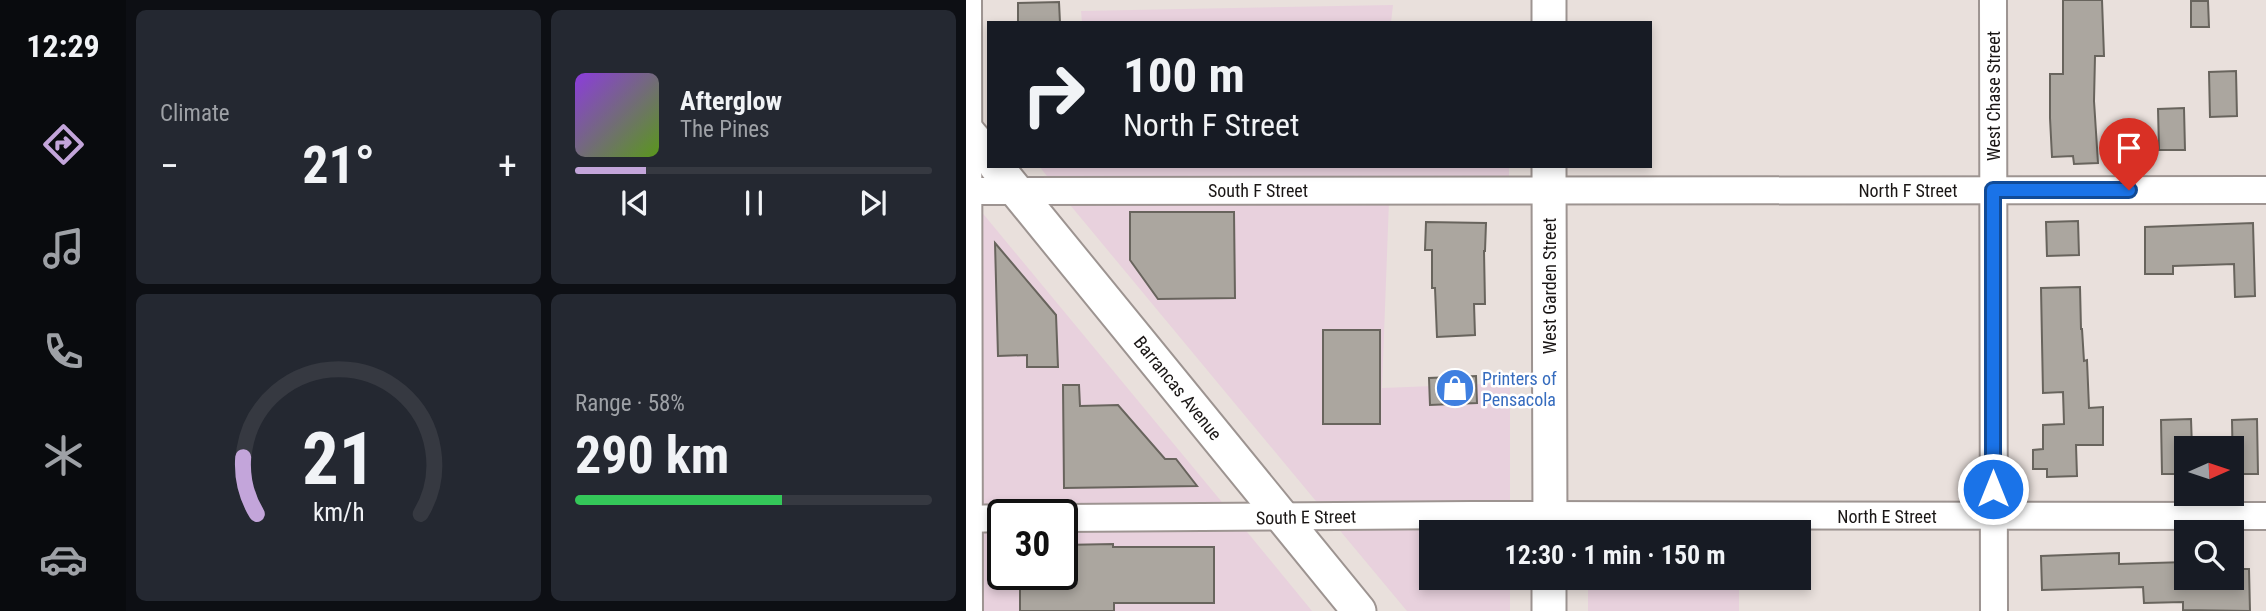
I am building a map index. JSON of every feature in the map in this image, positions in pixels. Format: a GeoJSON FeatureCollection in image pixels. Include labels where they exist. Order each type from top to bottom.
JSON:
{"type":"FeatureCollection","features":[{"type":"Feature","properties":{"kind":"main road"},"geometry":{"type":"LineString","coordinates":[[1549,0],[1549,21]]}},
{"type":"Feature","properties":{"kind":"main road","name":"Barrancas Avenue"},"geometry":{"type":"LineString","coordinates":[[1006,178],[1359,611]]}},
{"type":"Feature","properties":{"kind":"main road","name":"West Garden Street"},"geometry":{"type":"LineString","coordinates":[[1549,178],[1550,520]]}},
{"type":"Feature","properties":{"kind":"main road"},"geometry":{"type":"LineString","coordinates":[[1549,590],[1549,611]]}},
{"type":"Feature","properties":{"kind":"street"},"geometry":{"type":"LineString","coordinates":[[968,0],[974,140],[967,191],[969,611]]}},
{"type":"Feature","properties":{"kind":"street","name":"West Chase Street"},"geometry":{"type":"LineString","coordinates":[[1993,0],[1994,611]]}},
{"type":"Feature","properties":{"kind":"street","name":"South F Street"},"geometry":{"type":"LineString","coordinates":[[967,191],[1006,178],[1549,178]]}},
{"type":"Feature","properties":{"kind":"street","name":"North F Street"},"geometry":{"type":"LineString","coordinates":[[1549,178],[1993,190],[2266,190]]}},
{"type":"Feature","properties":{"kind":"street","name":"North E Street"},"geometry":{"type":"LineString","coordinates":[[1772,520],[1993,516],[2266,516]]}},
{"type":"Feature","properties":{"kind":"street","name":"South E Street"},"geometry":{"type":"LineString","coordinates":[[1078,518],[1283,517],[1419,521]]}},
{"type":"Feature","properties":{"kind":"street"},"geometry":{"type":"LineString","coordinates":[[967,519],[987,518]]}},
{"type":"Feature","properties":{"kind":"shaded area"},"geometry":{"type":"Polygon","coordinates":[[[1393,5],[1391,21],[1082,21],[1081,11],[1393,5]]]}},
{"type":"Feature","properties":{"kind":"shaded area"},"geometry":{"type":"Polygon","coordinates":[[[1041,168],[1509,168],[1509,180],[1050,180],[1041,168]]]}},
{"type":"Feature","properties":{"kind":"shaded area"},"geometry":{"type":"Polygon","coordinates":[[[1066,200],[1389,201],[1382,388],[1510,383],[1510,505],[1320,506],[1066,200]]]}},
{"type":"Feature","properties":{"kind":"shaded area"},"geometry":{"type":"Polygon","coordinates":[[[980,210],[1226,507],[1078,508],[1078,499],[987,499],[987,508],[981,508],[980,210]]]}},
{"type":"Feature","properties":{"kind":"shaded area"},"geometry":{"type":"Polygon","coordinates":[[[1419,526],[1419,590],[1510,590],[1510,611],[1407,611],[1337,527],[1419,526]]]}},
{"type":"Feature","properties":{"kind":"shaded area"},"geometry":{"type":"Polygon","coordinates":[[[1243,527],[1312,611],[980,611],[980,529],[987,529],[987,590],[1078,590],[1078,528],[1243,527]]]}},
{"type":"Feature","properties":{"kind":"shaded area"},"geometry":{"type":"Polygon","coordinates":[[[1588,590],[1739,590],[1739,611],[1588,611],[1588,590]]]}},
{"type":"Feature","properties":{"kind":"building"},"geometry":{"type":"Polygon","coordinates":[[[2063,0],[2102,0],[2104,56],[2095,56],[2094,101],[2098,163],[2074,164],[2073,156],[2052,157],[2050,74],[2063,74],[2063,0]]]}},
{"type":"Feature","properties":{"kind":"building"},"geometry":{"type":"Polygon","coordinates":[[[2191,1],[2208,1],[2209,27],[2191,27],[2191,1]]]}},
{"type":"Feature","properties":{"kind":"building"},"geometry":{"type":"Polygon","coordinates":[[[1059,2],[1060,21],[1018,21],[1018,3],[1059,2]]]}},
{"type":"Feature","properties":{"kind":"building"},"geometry":{"type":"Polygon","coordinates":[[[2236,71],[2237,116],[2210,117],[2209,72],[2236,71]]]}},
{"type":"Feature","properties":{"kind":"building"},"geometry":{"type":"Polygon","coordinates":[[[2184,108],[2185,150],[2159,150],[2158,109],[2184,108]]]}},
{"type":"Feature","properties":{"kind":"building"},"geometry":{"type":"Polygon","coordinates":[[[1130,212],[1234,212],[1235,298],[1158,299],[1130,260],[1130,212]]]}},
{"type":"Feature","properties":{"kind":"building"},"geometry":{"type":"Polygon","coordinates":[[[2078,221],[2079,255],[2047,256],[2046,222],[2078,221]]]}},
{"type":"Feature","properties":{"kind":"building"},"geometry":{"type":"Polygon","coordinates":[[[1426,222],[1486,223],[1485,304],[1474,304],[1475,335],[1437,337],[1435,288],[1432,288],[1432,250],[1425,250],[1426,222]]]}},
{"type":"Feature","properties":{"kind":"building"},"geometry":{"type":"Polygon","coordinates":[[[2253,223],[2255,296],[2235,297],[2234,264],[2173,266],[2173,274],[2145,274],[2145,227],[2253,223]]]}},
{"type":"Feature","properties":{"kind":"building"},"geometry":{"type":"Polygon","coordinates":[[[995,243],[1056,315],[1058,367],[1027,367],[1027,355],[998,356],[995,243]]]}},
{"type":"Feature","properties":{"kind":"building"},"geometry":{"type":"Polygon","coordinates":[[[2080,287],[2081,329],[2084,361],[2087,360],[2089,408],[2103,407],[2103,445],[2076,445],[2077,476],[2047,477],[2047,469],[2033,469],[2033,450],[2043,449],[2043,425],[2064,424],[2063,392],[2043,393],[2041,288],[2080,287]]]}},
{"type":"Feature","properties":{"kind":"building"},"geometry":{"type":"Polygon","coordinates":[[[1323,330],[1380,330],[1380,424],[1323,424],[1323,330]]]}},
{"type":"Feature","properties":{"kind":"building"},"geometry":{"type":"Polygon","coordinates":[[[1476,376],[1477,403],[1430,405],[1429,378],[1476,376]]]}},
{"type":"Feature","properties":{"kind":"building"},"geometry":{"type":"Polygon","coordinates":[[[1063,385],[1079,385],[1080,406],[1118,405],[1165,459],[1176,459],[1197,486],[1064,488],[1063,385]]]}},
{"type":"Feature","properties":{"kind":"building"},"geometry":{"type":"Polygon","coordinates":[[[2191,419],[2192,436],[2174,436],[2174,474],[2162,474],[2161,420],[2191,419]]]}},
{"type":"Feature","properties":{"kind":"building"},"geometry":{"type":"Polygon","coordinates":[[[2257,419],[2258,474],[2244,474],[2244,436],[2232,436],[2232,420],[2257,419]]]}},
{"type":"Feature","properties":{"kind":"building"},"geometry":{"type":"Polygon","coordinates":[[[1078,545],[1214,547],[1214,603],[1114,603],[1114,611],[1020,611],[1020,590],[1078,590],[1078,545]]]}},
{"type":"Feature","properties":{"kind":"building"},"geometry":{"type":"Polygon","coordinates":[[[2119,553],[2119,564],[2174,562],[2174,590],[2244,590],[2244,569],[2249,569],[2250,611],[2183,610],[2183,602],[2144,603],[2143,587],[2042,590],[2041,556],[2119,553]]]}},
{"type":"Feature","properties":{"kind":"place","name":"Printers of Pensacola"},"geometry":{"type":"Point","coordinates":[1455,388]}},
{"type":"Feature","properties":{"kind":"route"},"geometry":{"type":"LineString","coordinates":[[1993,489],[1993,190],[2129,190]]}}]}
